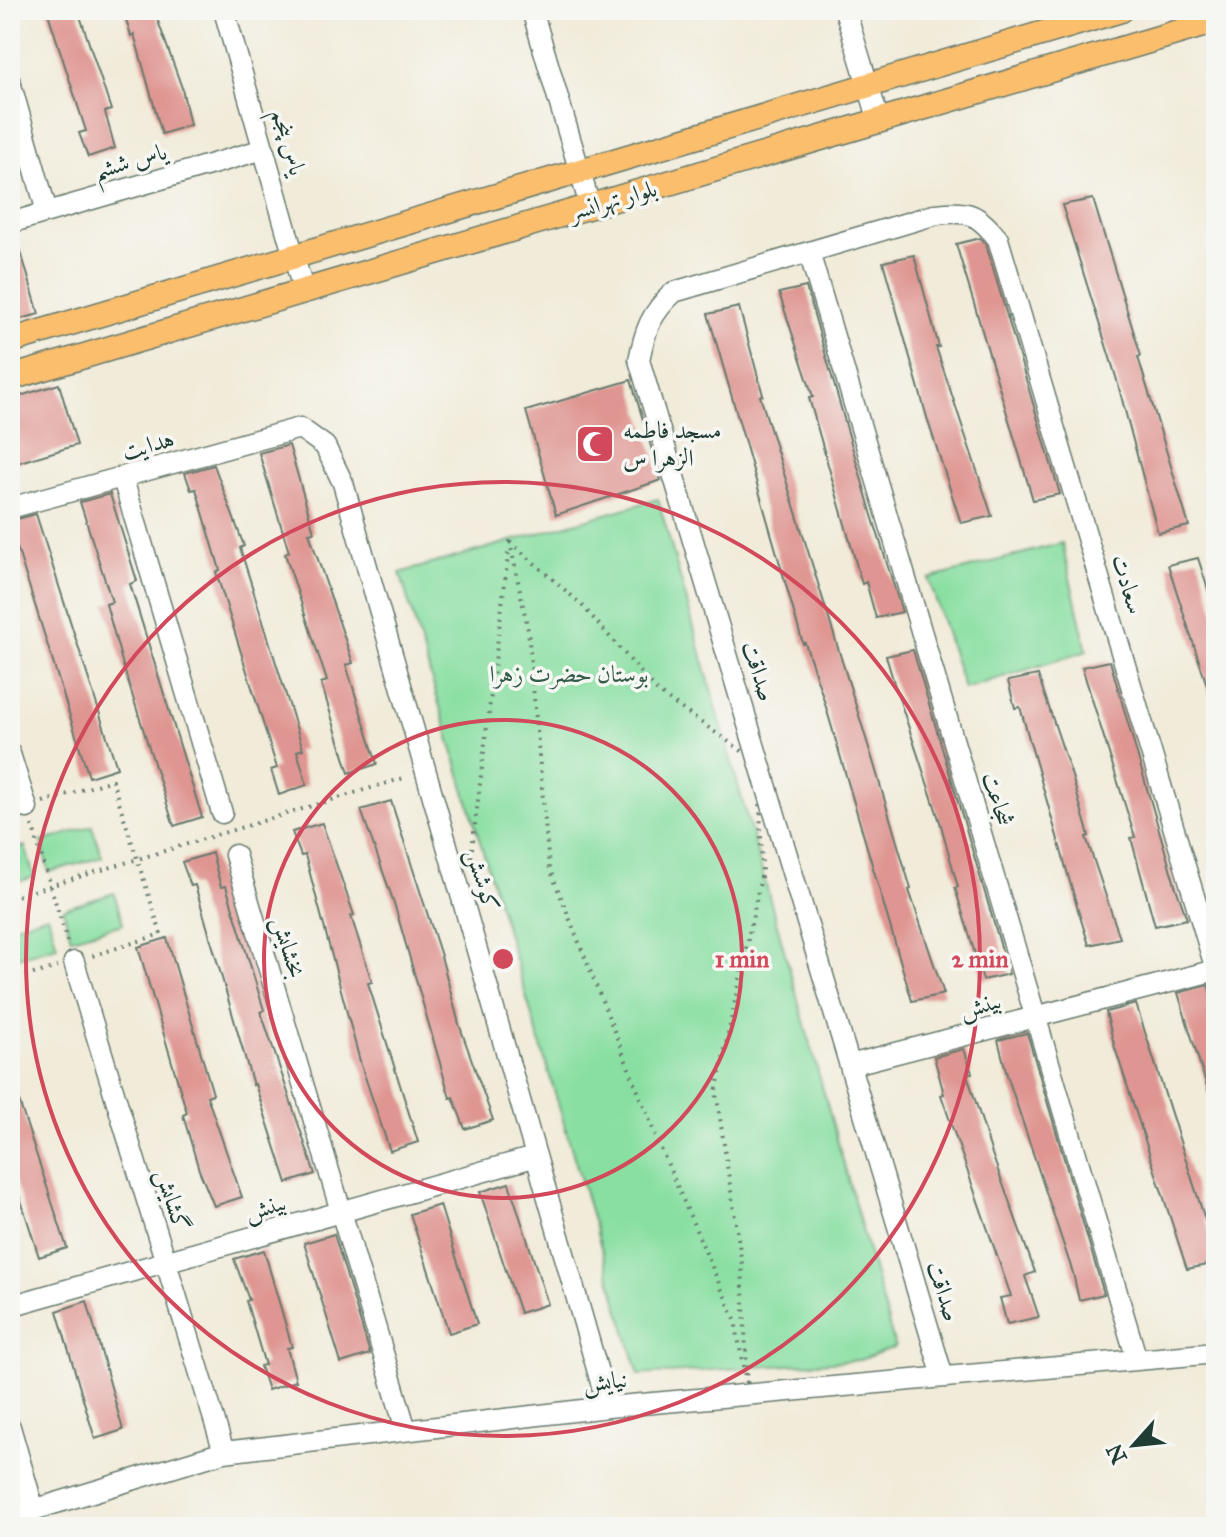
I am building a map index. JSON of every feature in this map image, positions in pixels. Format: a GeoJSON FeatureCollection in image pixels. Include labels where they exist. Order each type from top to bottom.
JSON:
{"type":"FeatureCollection","features":[{"type":"Feature","properties":{"kind":"main road","name":"بلوار تهرانسر"},"geometry":{"type":"LineString","coordinates":[[10,341],[1121,10]]}},
{"type":"Feature","properties":{"kind":"main road","name":"بلوار تهرانسر"},"geometry":{"type":"LineString","coordinates":[[10,378],[1216,21]]}},
{"type":"Feature","properties":{"kind":"street","name":"یاس پنجم"},"geometry":{"type":"LineString","coordinates":[[224,10],[303,289]]}},
{"type":"Feature","properties":{"kind":"street"},"geometry":{"type":"LineString","coordinates":[[532,10],[590,206]]}},
{"type":"Feature","properties":{"kind":"street"},"geometry":{"type":"LineString","coordinates":[[845,10],[879,121]]}},
{"type":"Feature","properties":{"kind":"street"},"geometry":{"type":"LineString","coordinates":[[10,82],[47,212]]}},
{"type":"Feature","properties":{"kind":"street","name":"یاس ششم"},"geometry":{"type":"LineString","coordinates":[[10,223],[264,149]]}},
{"type":"Feature","properties":{"kind":"street","name":"صداقت"},"geometry":{"type":"LineString","coordinates":[[943,1377],[639,360],[646,326],[657,307],[674,292],[937,214],[956,211],[980,217]]}},
{"type":"Feature","properties":{"kind":"street","name":"سعادت"},"geometry":{"type":"LineString","coordinates":[[980,217],[998,239],[1216,970]]}},
{"type":"Feature","properties":{"kind":"street","name":"شجاعت"},"geometry":{"type":"LineString","coordinates":[[809,252],[1137,1360]]}},
{"type":"Feature","properties":{"kind":"street","name":"هدایت"},"geometry":{"type":"LineString","coordinates":[[10,508],[300,428]]}},
{"type":"Feature","properties":{"kind":"street","name":"کوشش"},"geometry":{"type":"LineString","coordinates":[[300,428],[325,446],[343,483],[608,1407]]}},
{"type":"Feature","properties":{"kind":"street"},"geometry":{"type":"LineString","coordinates":[[123,479],[222,813]]}},
{"type":"Feature","properties":{"kind":"street"},"geometry":{"type":"LineString","coordinates":[[10,754],[27,808]]}},
{"type":"Feature","properties":{"kind":"street","name":"بخشایش"},"geometry":{"type":"LineString","coordinates":[[235,855],[406,1430]]}},
{"type":"Feature","properties":{"kind":"street","name":"گشایش"},"geometry":{"type":"LineString","coordinates":[[74,962],[224,1452]]}},
{"type":"Feature","properties":{"kind":"street","name":"بینش"},"geometry":{"type":"LineString","coordinates":[[850,1065],[1216,970]]}},
{"type":"Feature","properties":{"kind":"street","name":"بینش"},"geometry":{"type":"LineString","coordinates":[[10,1306],[534,1157]]}},
{"type":"Feature","properties":{"kind":"street","name":"نیایش"},"geometry":{"type":"LineString","coordinates":[[10,1517],[224,1452],[608,1407],[1216,1353]]}},
{"type":"Feature","properties":{"kind":"street"},"geometry":{"type":"LineString","coordinates":[[10,1427],[34,1510]]}},
{"type":"Feature","properties":{"kind":"path"},"geometry":{"type":"LineString","coordinates":[[510,542],[581,604],[659,693],[759,763],[762,872],[716,1092],[742,1264],[748,1394]]}},
{"type":"Feature","properties":{"kind":"path"},"geometry":{"type":"LineString","coordinates":[[470,866],[510,542]]}},
{"type":"Feature","properties":{"kind":"path"},"geometry":{"type":"LineString","coordinates":[[510,542],[528,630],[549,867],[661,1149],[735,1320],[748,1394]]}},
{"type":"Feature","properties":{"kind":"path"},"geometry":{"type":"LineString","coordinates":[[10,898],[138,862],[424,771]]}},
{"type":"Feature","properties":{"kind":"path"},"geometry":{"type":"LineString","coordinates":[[10,981],[74,962],[161,934],[112,780],[27,808],[74,962]]}},
{"type":"Feature","properties":{"kind":"path"},"geometry":{"type":"LineString","coordinates":[[222,813],[235,855]]}},
{"type":"Feature","properties":{"kind":"green space","name":"بوستان حضرت زهرا"},"geometry":{"type":"Polygon","coordinates":[[[658,499],[895,1347],[860,1360],[639,1375],[400,573],[658,499]]]}},
{"type":"Feature","properties":{"kind":"green space"},"geometry":{"type":"Polygon","coordinates":[[[1062,543],[1087,651],[964,689],[929,579],[1062,543]]]}},
{"type":"Feature","properties":{"kind":"green space"},"geometry":{"type":"Polygon","coordinates":[[[92,826],[102,857],[49,872],[41,842],[92,826]]]}},
{"type":"Feature","properties":{"kind":"green space"},"geometry":{"type":"Polygon","coordinates":[[[25,846],[34,877],[10,884],[10,851],[25,846]]]}},
{"type":"Feature","properties":{"kind":"green space"},"geometry":{"type":"Polygon","coordinates":[[[114,893],[123,924],[71,938],[63,909],[114,893]]]}},
{"type":"Feature","properties":{"kind":"green space"},"geometry":{"type":"Polygon","coordinates":[[[48,915],[57,946],[10,959],[10,927],[48,915]]]}},
{"type":"Feature","properties":{"kind":"building"},"geometry":{"type":"Polygon","coordinates":[[[47,10],[78,10],[111,110],[105,112],[115,148],[88,157],[79,133],[86,131],[47,10]]]}},
{"type":"Feature","properties":{"kind":"building"},"geometry":{"type":"Polygon","coordinates":[[[123,10],[154,10],[182,88],[190,125],[162,134],[134,34],[131,36],[123,10]]]}},
{"type":"Feature","properties":{"kind":"building"},"geometry":{"type":"Polygon","coordinates":[[[1093,199],[1189,526],[1158,533],[1116,377],[1062,205],[1093,199]]]}},
{"type":"Feature","properties":{"kind":"building"},"geometry":{"type":"Polygon","coordinates":[[[16,235],[39,314],[10,322],[10,236],[16,235]]]}},
{"type":"Feature","properties":{"kind":"building"},"geometry":{"type":"Polygon","coordinates":[[[980,238],[986,245],[1060,494],[1033,500],[956,244],[980,238]]]}},
{"type":"Feature","properties":{"kind":"building"},"geometry":{"type":"Polygon","coordinates":[[[914,255],[939,347],[936,347],[992,516],[961,523],[928,421],[883,262],[914,255]]]}},
{"type":"Feature","properties":{"kind":"building"},"geometry":{"type":"Polygon","coordinates":[[[806,287],[902,612],[876,618],[866,582],[862,584],[809,398],[813,397],[779,293],[806,287]]]}},
{"type":"Feature","properties":{"kind":"building"},"geometry":{"type":"Polygon","coordinates":[[[739,307],[763,395],[760,396],[873,761],[909,890],[944,994],[912,1001],[823,697],[803,644],[708,314],[739,307]]]}},
{"type":"Feature","properties":{"kind":"building","name":"مسجد فاطمه الزهرا س"},"geometry":{"type":"Polygon","coordinates":[[[631,380],[661,480],[556,515],[526,411],[631,380]]]}},
{"type":"Feature","properties":{"kind":"building"},"geometry":{"type":"Polygon","coordinates":[[[59,384],[77,445],[10,465],[10,399],[59,384]]]}},
{"type":"Feature","properties":{"kind":"building"},"geometry":{"type":"Polygon","coordinates":[[[289,445],[314,532],[309,533],[353,663],[346,665],[377,764],[349,773],[321,683],[327,681],[285,554],[289,552],[259,453],[289,445]]]}},
{"type":"Feature","properties":{"kind":"building"},"geometry":{"type":"Polygon","coordinates":[[[214,465],[244,546],[240,548],[303,749],[297,751],[307,785],[279,795],[271,770],[277,768],[216,572],[220,570],[196,489],[191,490],[185,473],[214,465]]]}},
{"type":"Feature","properties":{"kind":"building"},"geometry":{"type":"Polygon","coordinates":[[[110,494],[137,581],[130,584],[202,817],[174,826],[124,669],[106,604],[112,602],[80,502],[110,494]]]}},
{"type":"Feature","properties":{"kind":"building"},"geometry":{"type":"Polygon","coordinates":[[[36,514],[117,768],[89,777],[14,538],[10,539],[10,521],[36,514]]]}},
{"type":"Feature","properties":{"kind":"building"},"geometry":{"type":"Polygon","coordinates":[[[1198,558],[1216,615],[1216,700],[1212,701],[1168,565],[1198,558]]]}},
{"type":"Feature","properties":{"kind":"building"},"geometry":{"type":"Polygon","coordinates":[[[913,650],[1009,974],[983,980],[955,888],[958,887],[940,822],[886,656],[913,650]]]}},
{"type":"Feature","properties":{"kind":"building"},"geometry":{"type":"Polygon","coordinates":[[[1110,661],[1187,919],[1155,926],[1131,838],[1135,837],[1082,667],[1110,661]]]}},
{"type":"Feature","properties":{"kind":"building"},"geometry":{"type":"Polygon","coordinates":[[[1038,675],[1120,938],[1089,945],[1020,707],[1015,708],[1008,681],[1038,675]]]}},
{"type":"Feature","properties":{"kind":"building"},"geometry":{"type":"Polygon","coordinates":[[[391,801],[441,956],[459,1024],[493,1120],[465,1129],[453,1097],[450,1098],[394,903],[361,810],[391,801]]]}},
{"type":"Feature","properties":{"kind":"building"},"geometry":{"type":"Polygon","coordinates":[[[322,823],[354,915],[351,916],[372,982],[368,983],[418,1142],[390,1151],[361,1065],[305,855],[301,856],[292,832],[322,823]]]}},
{"type":"Feature","properties":{"kind":"building"},"geometry":{"type":"Polygon","coordinates":[[[212,853],[221,887],[226,886],[264,1010],[261,1012],[315,1174],[287,1183],[253,1085],[195,885],[191,886],[182,862],[212,853]]]}},
{"type":"Feature","properties":{"kind":"building"},"geometry":{"type":"Polygon","coordinates":[[[167,938],[213,1094],[207,1096],[242,1197],[214,1206],[199,1170],[183,1115],[187,1113],[138,947],[167,938]]]}},
{"type":"Feature","properties":{"kind":"building"},"geometry":{"type":"Polygon","coordinates":[[[1208,985],[1216,1008],[1216,1102],[1212,1103],[1178,993],[1208,985]]]}},
{"type":"Feature","properties":{"kind":"building"},"geometry":{"type":"Polygon","coordinates":[[[1136,1004],[1216,1254],[1216,1263],[1187,1269],[1115,1048],[1106,1012],[1136,1004]]]}},
{"type":"Feature","properties":{"kind":"building"},"geometry":{"type":"Polygon","coordinates":[[[1027,1033],[1104,1294],[1079,1300],[1073,1273],[1007,1075],[998,1040],[1027,1033]]]}},
{"type":"Feature","properties":{"kind":"building"},"geometry":{"type":"Polygon","coordinates":[[[964,1049],[972,1073],[967,1074],[992,1154],[1035,1272],[1025,1276],[1039,1317],[1007,1324],[1000,1298],[1011,1296],[941,1095],[944,1094],[934,1057],[964,1049]]]}},
{"type":"Feature","properties":{"kind":"building"},"geometry":{"type":"Polygon","coordinates":[[[10,1086],[14,1086],[67,1248],[39,1257],[10,1166],[10,1086]]]}},
{"type":"Feature","properties":{"kind":"building"},"geometry":{"type":"Polygon","coordinates":[[[509,1183],[548,1304],[520,1313],[480,1192],[509,1183]]]}},
{"type":"Feature","properties":{"kind":"building"},"geometry":{"type":"Polygon","coordinates":[[[440,1205],[477,1324],[449,1333],[410,1214],[440,1205]]]}},
{"type":"Feature","properties":{"kind":"building"},"geometry":{"type":"Polygon","coordinates":[[[334,1234],[370,1354],[341,1363],[304,1243],[334,1234]]]}},
{"type":"Feature","properties":{"kind":"building"},"geometry":{"type":"Polygon","coordinates":[[[264,1250],[292,1347],[287,1348],[296,1381],[268,1390],[260,1366],[265,1365],[246,1301],[249,1300],[234,1259],[264,1250]]]}},
{"type":"Feature","properties":{"kind":"building"},"geometry":{"type":"Polygon","coordinates":[[[87,1301],[123,1430],[95,1439],[57,1311],[87,1301]]]}},
{"type":"Feature","properties":{"kind":"place","name":"مسجد فاطمه الزهرا س"},"geometry":{"type":"Point","coordinates":[595,444]}}]}
